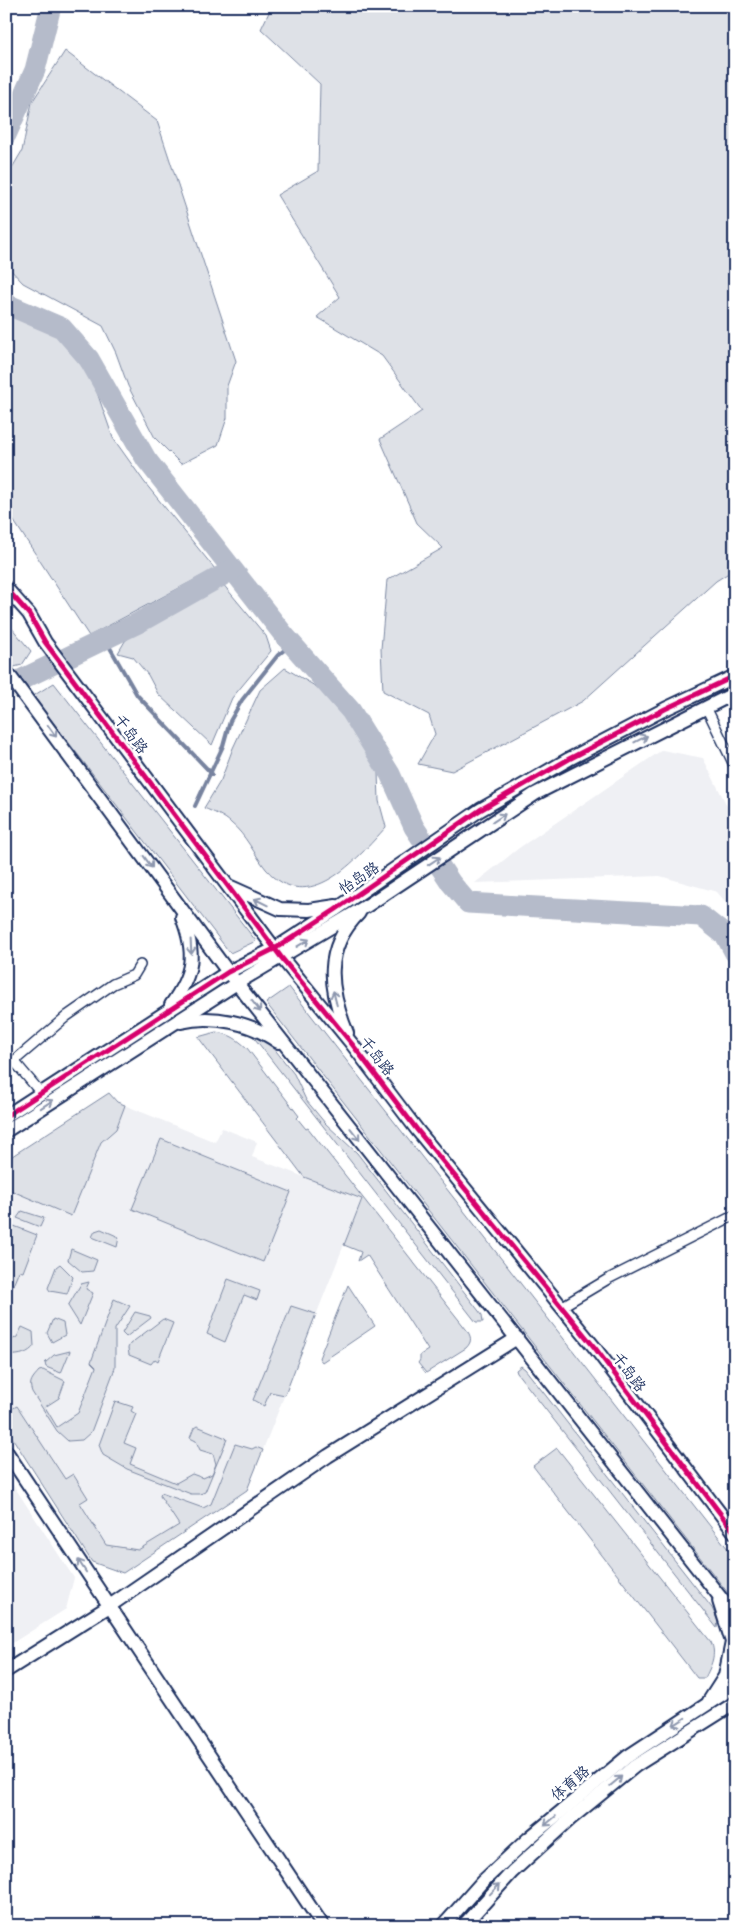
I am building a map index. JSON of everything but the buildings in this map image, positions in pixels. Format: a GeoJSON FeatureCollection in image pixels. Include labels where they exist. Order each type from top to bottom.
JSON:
{"type":"FeatureCollection","features":[{"type":"Feature","properties":{"kind":"street","name":"千岛路"},"geometry":{"type":"LineString","coordinates":[[6,588],[29,614],[46,642],[230,886],[278,953],[352,1044],[418,1131],[595,1348],[735,1533]]}},
{"type":"Feature","properties":{"kind":"street"},"geometry":{"type":"LineString","coordinates":[[6,671],[228,972],[735,1616]]}},
{"type":"Feature","properties":{"kind":"street","name":"怡岛路"},"geometry":{"type":"LineString","coordinates":[[6,1116],[228,972],[278,953],[343,905],[480,810],[569,759],[665,708],[735,676]]}},
{"type":"Feature","properties":{"kind":"street"},"geometry":{"type":"LineString","coordinates":[[6,1130],[238,983],[278,953],[368,904],[535,794],[735,693]]}},
{"type":"Feature","properties":{"kind":"street"},"geometry":{"type":"LineString","coordinates":[[706,707],[735,767]]}},
{"type":"Feature","properties":{"kind":"street"},"geometry":{"type":"LineString","coordinates":[[230,886],[280,909],[318,909],[343,905]]}},
{"type":"Feature","properties":{"kind":"street"},"geometry":{"type":"LineString","coordinates":[[166,1012],[188,979],[191,968],[190,938],[176,900]]}},
{"type":"Feature","properties":{"kind":"street"},"geometry":{"type":"LineString","coordinates":[[352,1044],[335,996],[332,966],[335,950],[342,936],[368,904]]}},
{"type":"Feature","properties":{"kind":"street"},"geometry":{"type":"LineString","coordinates":[[41,1093],[10,1064],[67,1016],[113,984],[134,975],[140,965]]}},
{"type":"Feature","properties":{"kind":"street"},"geometry":{"type":"LineString","coordinates":[[172,1025],[206,1018],[224,1021],[256,1029],[288,1048]]}},
{"type":"Feature","properties":{"kind":"street"},"geometry":{"type":"LineString","coordinates":[[561,1307],[608,1279],[735,1215]]}},
{"type":"Feature","properties":{"kind":"street"},"geometry":{"type":"LineString","coordinates":[[6,1671],[108,1607],[328,1456],[517,1338]]}},
{"type":"Feature","properties":{"kind":"street"},"geometry":{"type":"LineString","coordinates":[[6,1451],[108,1607],[323,1926]]}},
{"type":"Feature","properties":{"kind":"street"},"geometry":{"type":"LineString","coordinates":[[708,1704],[725,1676],[732,1642],[714,1590]]}},
{"type":"Feature","properties":{"kind":"street","name":"体育路"},"geometry":{"type":"LineString","coordinates":[[443,1926],[482,1882],[528,1839],[627,1757],[735,1686]]}},
{"type":"Feature","properties":{"kind":"street","name":"体育路"},"geometry":{"type":"LineString","coordinates":[[463,1926],[512,1872],[570,1819],[635,1766],[735,1703]]}},
{"type":"Feature","properties":{"kind":"street"},"geometry":{"type":"LineString","coordinates":[[710,1718],[735,1714]]}},
{"type":"Feature","properties":{"kind":"shaded area"},"geometry":{"type":"Polygon","coordinates":[[[272,6],[735,6],[735,569],[716,581],[583,701],[452,771],[418,764],[435,734],[429,715],[383,691],[381,649],[387,580],[443,548],[417,523],[380,439],[422,411],[382,356],[317,317],[340,297],[277,195],[318,171],[320,84],[261,29],[272,6]]]}},
{"type":"Feature","properties":{"kind":"shaded area"},"geometry":{"type":"Polygon","coordinates":[[[65,51],[157,121],[236,361],[227,386],[227,418],[218,445],[181,464],[155,438],[128,386],[116,353],[103,326],[23,283],[6,265],[6,178],[22,151],[32,102],[65,51]]]}},
{"type":"Feature","properties":{"kind":"shaded area"},"geometry":{"type":"Polygon","coordinates":[[[6,312],[57,333],[93,381],[113,438],[145,483],[215,569],[89,636],[6,509],[6,312]]]}},
{"type":"Feature","properties":{"kind":"shaded area"},"geometry":{"type":"Polygon","coordinates":[[[222,583],[266,636],[271,651],[232,698],[212,745],[158,694],[148,675],[133,657],[118,653],[125,641],[135,633],[222,583]]]}},
{"type":"Feature","properties":{"kind":"shaded area"},"geometry":{"type":"Polygon","coordinates":[[[6,621],[31,651],[22,665],[10,668],[6,663],[6,621]]]}},
{"type":"Feature","properties":{"kind":"shaded area"},"geometry":{"type":"Polygon","coordinates":[[[285,668],[330,695],[360,735],[378,772],[379,801],[386,827],[361,854],[331,878],[315,886],[298,888],[282,883],[266,869],[246,839],[236,828],[225,818],[204,808],[221,780],[233,748],[260,690],[285,668]]]}},
{"type":"Feature","properties":{"kind":"shaded area"},"geometry":{"type":"Polygon","coordinates":[[[54,683],[256,941],[230,953],[33,696],[54,683]]]}},
{"type":"Feature","properties":{"kind":"shaded area"},"geometry":{"type":"Polygon","coordinates":[[[662,750],[703,758],[735,822],[735,913],[717,892],[660,876],[475,883],[519,848],[662,750]]]}},
{"type":"Feature","properties":{"kind":"shaded area"},"geometry":{"type":"Polygon","coordinates":[[[289,987],[735,1558],[735,1602],[266,1003],[289,987]]]}},
{"type":"Feature","properties":{"kind":"shaded area"},"geometry":{"type":"Polygon","coordinates":[[[216,1032],[233,1037],[247,1048],[299,1116],[297,1118],[306,1129],[308,1128],[466,1329],[469,1334],[470,1343],[466,1348],[426,1373],[418,1363],[420,1355],[428,1350],[367,1255],[358,1261],[361,1252],[344,1245],[362,1199],[304,1177],[198,1037],[216,1032]]]}},
{"type":"Feature","properties":{"kind":"shaded area"},"geometry":{"type":"Polygon","coordinates":[[[252,1035],[262,1038],[273,1047],[294,1074],[306,1100],[325,1123],[357,1153],[482,1315],[483,1322],[476,1322],[252,1035]]]}},
{"type":"Feature","properties":{"kind":"shaded area"},"geometry":{"type":"Polygon","coordinates":[[[109,1093],[117,1102],[215,1142],[222,1128],[257,1142],[252,1157],[362,1199],[247,1490],[123,1573],[6,1428],[6,1160],[109,1093]]]}},
{"type":"Feature","properties":{"kind":"shaded area"},"geometry":{"type":"Polygon","coordinates":[[[109,1093],[117,1102],[125,1105],[116,1129],[101,1142],[71,1216],[10,1190],[11,1185],[6,1178],[6,1160],[109,1093]]]}},
{"type":"Feature","properties":{"kind":"shaded area"},"geometry":{"type":"Polygon","coordinates":[[[161,1139],[291,1192],[263,1262],[132,1209],[161,1139]]]}},
{"type":"Feature","properties":{"kind":"shaded area"},"geometry":{"type":"Polygon","coordinates":[[[22,1211],[44,1218],[40,1227],[17,1218],[22,1211]]]}},
{"type":"Feature","properties":{"kind":"shaded area"},"geometry":{"type":"Polygon","coordinates":[[[14,1226],[37,1235],[23,1272],[19,1271],[6,1302],[6,1245],[14,1226]]]}},
{"type":"Feature","properties":{"kind":"shaded area"},"geometry":{"type":"Polygon","coordinates":[[[101,1229],[119,1237],[117,1247],[92,1237],[95,1231],[101,1229]]]}},
{"type":"Feature","properties":{"kind":"shaded area"},"geometry":{"type":"Polygon","coordinates":[[[71,1249],[97,1260],[93,1271],[82,1272],[68,1260],[71,1249]]]}},
{"type":"Feature","properties":{"kind":"shaded area"},"geometry":{"type":"Polygon","coordinates":[[[60,1264],[73,1277],[67,1294],[50,1291],[48,1288],[56,1267],[60,1264]]]}},
{"type":"Feature","properties":{"kind":"shaded area"},"geometry":{"type":"Polygon","coordinates":[[[228,1279],[260,1291],[257,1300],[244,1295],[225,1342],[207,1334],[228,1279]]]}},
{"type":"Feature","properties":{"kind":"shaded area"},"geometry":{"type":"Polygon","coordinates":[[[89,1282],[86,1289],[93,1293],[80,1325],[68,1306],[81,1284],[89,1282]]]}},
{"type":"Feature","properties":{"kind":"shaded area"},"geometry":{"type":"Polygon","coordinates":[[[348,1285],[375,1326],[322,1362],[319,1358],[348,1285]]]}},
{"type":"Feature","properties":{"kind":"shaded area"},"geometry":{"type":"Polygon","coordinates":[[[114,1299],[130,1306],[115,1329],[115,1368],[91,1432],[82,1440],[68,1441],[57,1431],[32,1392],[31,1383],[39,1371],[43,1370],[65,1381],[59,1398],[45,1407],[57,1427],[78,1413],[96,1367],[91,1362],[114,1299]]]}},
{"type":"Feature","properties":{"kind":"shaded area"},"geometry":{"type":"Polygon","coordinates":[[[291,1306],[316,1314],[285,1395],[270,1392],[264,1406],[253,1400],[291,1306]]]}},
{"type":"Feature","properties":{"kind":"shaded area"},"geometry":{"type":"Polygon","coordinates":[[[135,1312],[150,1316],[151,1318],[126,1337],[122,1333],[135,1312]]]}},
{"type":"Feature","properties":{"kind":"shaded area"},"geometry":{"type":"Polygon","coordinates":[[[53,1319],[63,1323],[65,1335],[52,1342],[47,1333],[53,1319]]]}},
{"type":"Feature","properties":{"kind":"shaded area"},"geometry":{"type":"Polygon","coordinates":[[[163,1319],[173,1323],[158,1361],[155,1359],[151,1364],[129,1355],[128,1348],[130,1344],[163,1319]]]}},
{"type":"Feature","properties":{"kind":"shaded area"},"geometry":{"type":"Polygon","coordinates":[[[22,1327],[33,1332],[34,1346],[23,1354],[10,1355],[6,1352],[6,1343],[17,1337],[22,1327]]]}},
{"type":"Feature","properties":{"kind":"shaded area"},"geometry":{"type":"Polygon","coordinates":[[[70,1351],[61,1373],[46,1367],[45,1363],[54,1355],[70,1351]]]}},
{"type":"Feature","properties":{"kind":"shaded area"},"geometry":{"type":"Polygon","coordinates":[[[521,1366],[712,1608],[718,1621],[717,1628],[517,1373],[516,1370],[521,1366]]]}},
{"type":"Feature","properties":{"kind":"shaded area"},"geometry":{"type":"Polygon","coordinates":[[[115,1401],[133,1407],[131,1411],[136,1414],[124,1443],[136,1448],[130,1464],[176,1483],[192,1474],[203,1478],[212,1474],[216,1464],[213,1454],[200,1450],[196,1441],[190,1438],[194,1428],[197,1426],[227,1439],[205,1492],[191,1494],[127,1469],[103,1455],[99,1445],[115,1401]]]}},
{"type":"Feature","properties":{"kind":"shaded area"},"geometry":{"type":"Polygon","coordinates":[[[17,1406],[65,1479],[73,1474],[88,1498],[80,1503],[106,1545],[138,1550],[179,1525],[160,1496],[161,1493],[203,1508],[211,1504],[235,1444],[263,1450],[247,1490],[123,1573],[92,1562],[6,1428],[6,1412],[17,1406]]]}},
{"type":"Feature","properties":{"kind":"shaded area"},"geometry":{"type":"Polygon","coordinates":[[[557,1448],[711,1642],[713,1656],[705,1678],[697,1678],[533,1466],[557,1448]]]}},
{"type":"Feature","properties":{"kind":"shaded area"},"geometry":{"type":"Polygon","coordinates":[[[6,1474],[74,1578],[66,1609],[6,1647],[6,1474]]]}},
{"type":"Feature","properties":{"kind":"waterway"},"geometry":{"type":"LineString","coordinates":[[6,135],[35,70],[51,6]]}},
{"type":"Feature","properties":{"kind":"waterway"},"geometry":{"type":"LineString","coordinates":[[6,304],[62,328],[89,359],[146,459],[284,635],[351,711],[390,774],[414,827],[451,883],[468,903],[701,916],[726,936],[735,953]]}},
{"type":"Feature","properties":{"kind":"waterway"},"geometry":{"type":"LineString","coordinates":[[6,687],[138,623],[232,570]]}},
{"type":"Feature","properties":{"kind":"waterway"},"geometry":{"type":"LineString","coordinates":[[105,639],[137,695],[212,774]]}},
{"type":"Feature","properties":{"kind":"waterway"},"geometry":{"type":"LineString","coordinates":[[195,806],[223,746],[230,721],[242,700],[278,655],[292,644]]}},
{"type":"Feature","properties":{"kind":"cycle path"},"geometry":{"type":"LineString","coordinates":[[6,588],[29,614],[45,642],[281,957],[352,1044],[418,1131],[595,1348],[735,1533]]}},
{"type":"Feature","properties":{"kind":"cycle path"},"geometry":{"type":"LineString","coordinates":[[6,1116],[228,972],[276,948],[335,910],[480,810],[569,759],[665,709],[735,676]]}}]}
